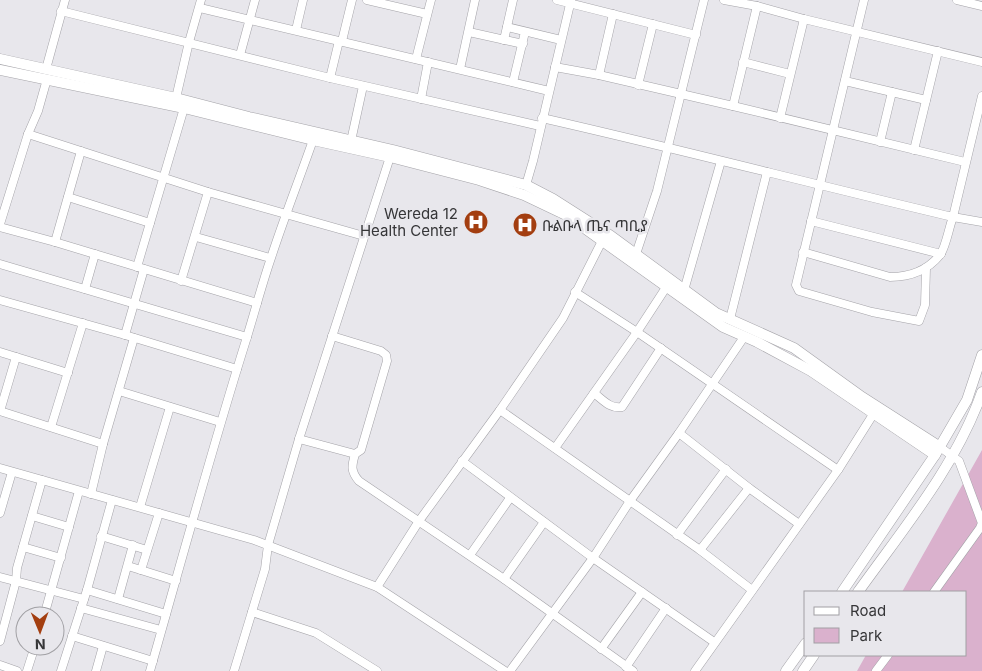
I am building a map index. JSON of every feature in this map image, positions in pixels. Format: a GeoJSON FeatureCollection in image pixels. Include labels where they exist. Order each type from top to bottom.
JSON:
{"type":"FeatureCollection","features":[{"type":"Feature","properties":{"kind":"street"},"geometry":{"type":"LineString","coordinates":[[65,0],[38,111],[28,134],[0,226],[257,304]]}},
{"type":"Feature","properties":{"kind":"street"},"geometry":{"type":"LineString","coordinates":[[240,55],[254,0]]}},
{"type":"Feature","properties":{"kind":"street"},"geometry":{"type":"LineString","coordinates":[[296,30],[303,0]]}},
{"type":"Feature","properties":{"kind":"street"},"geometry":{"type":"LineString","coordinates":[[330,78],[352,0]]}},
{"type":"Feature","properties":{"kind":"street"},"geometry":{"type":"LineString","coordinates":[[367,0],[427,14]]}},
{"type":"Feature","properties":{"kind":"street"},"geometry":{"type":"LineString","coordinates":[[416,59],[431,0]]}},
{"type":"Feature","properties":{"kind":"street"},"geometry":{"type":"LineString","coordinates":[[460,69],[475,0]]}},
{"type":"Feature","properties":{"kind":"street"},"geometry":{"type":"LineString","coordinates":[[504,40],[513,0]]}},
{"type":"Feature","properties":{"kind":"street"},"geometry":{"type":"LineString","coordinates":[[557,0],[696,35]]}},
{"type":"Feature","properties":{"kind":"street"},"geometry":{"type":"LineString","coordinates":[[636,254],[657,191],[704,0]]}},
{"type":"Feature","properties":{"kind":"street"},"geometry":{"type":"LineString","coordinates":[[724,0],[757,6],[982,62]]}},
{"type":"Feature","properties":{"kind":"street"},"geometry":{"type":"LineString","coordinates":[[864,0],[796,285],[799,291],[872,312],[919,321],[925,305],[926,268]]}},
{"type":"Feature","properties":{"kind":"street"},"geometry":{"type":"LineString","coordinates":[[958,0],[982,6]]}},
{"type":"Feature","properties":{"kind":"street"},"geometry":{"type":"LineString","coordinates":[[526,185],[570,2]]}},
{"type":"Feature","properties":{"kind":"street"},"geometry":{"type":"LineString","coordinates":[[176,98],[189,42],[201,4],[249,19],[549,91]]}},
{"type":"Feature","properties":{"kind":"street"},"geometry":{"type":"LineString","coordinates":[[733,106],[757,6]]}},
{"type":"Feature","properties":{"kind":"street"},"geometry":{"type":"LineString","coordinates":[[61,11],[363,86],[420,99],[667,146],[820,186],[982,222]]}},
{"type":"Feature","properties":{"kind":"street"},"geometry":{"type":"LineString","coordinates":[[599,76],[613,14]]}},
{"type":"Feature","properties":{"kind":"street"},"geometry":{"type":"LineString","coordinates":[[780,118],[804,19]]}},
{"type":"Feature","properties":{"kind":"street"},"geometry":{"type":"LineString","coordinates":[[638,85],[653,24]]}},
{"type":"Feature","properties":{"kind":"street"},"geometry":{"type":"LineString","coordinates":[[507,27],[561,40]]}},
{"type":"Feature","properties":{"kind":"street"},"geometry":{"type":"LineString","coordinates":[[469,32],[522,44]]}},
{"type":"Feature","properties":{"kind":"street"},"geometry":{"type":"LineString","coordinates":[[513,82],[526,32]]}},
{"type":"Feature","properties":{"kind":"street"},"geometry":{"type":"LineString","coordinates":[[914,150],[938,52]]}},
{"type":"Feature","properties":{"kind":"street"},"geometry":{"type":"LineString","coordinates":[[0,59],[46,74],[479,180],[524,195],[566,215],[640,269],[667,286],[716,313],[794,348],[938,451]]}},
{"type":"Feature","properties":{"kind":"street"},"geometry":{"type":"LineString","coordinates":[[420,99],[428,62]]}},
{"type":"Feature","properties":{"kind":"street"},"geometry":{"type":"LineString","coordinates":[[743,62],[790,74]]}},
{"type":"Feature","properties":{"kind":"street"},"geometry":{"type":"LineString","coordinates":[[555,67],[733,106],[965,162]]}},
{"type":"Feature","properties":{"kind":"street"},"geometry":{"type":"LineString","coordinates":[[0,70],[46,74],[176,98],[393,150],[526,185],[553,199],[636,254],[723,328],[774,350],[811,370],[874,413],[938,451],[952,456],[959,461],[982,522],[980,528],[935,591]]}},
{"type":"Feature","properties":{"kind":"street"},"geometry":{"type":"LineString","coordinates":[[845,81],[926,100]]}},
{"type":"Feature","properties":{"kind":"street"},"geometry":{"type":"LineString","coordinates":[[352,140],[363,86]]}},
{"type":"Feature","properties":{"kind":"street"},"geometry":{"type":"LineString","coordinates":[[880,142],[892,92]]}},
{"type":"Feature","properties":{"kind":"street"},"geometry":{"type":"LineString","coordinates":[[803,252],[890,277],[910,276],[926,268],[941,254],[953,217],[965,162],[980,111],[982,96]]}},
{"type":"Feature","properties":{"kind":"street"},"geometry":{"type":"LineString","coordinates":[[125,335],[134,304],[150,223],[162,177],[184,108]]}},
{"type":"Feature","properties":{"kind":"street"},"geometry":{"type":"LineString","coordinates":[[28,134],[208,192],[364,236]]}},
{"type":"Feature","properties":{"kind":"street"},"geometry":{"type":"LineString","coordinates":[[150,671],[193,524],[220,422],[270,258],[313,140]]}},
{"type":"Feature","properties":{"kind":"street"},"geometry":{"type":"LineString","coordinates":[[55,242],[81,152]]}},
{"type":"Feature","properties":{"kind":"street"},"geometry":{"type":"LineString","coordinates":[[234,671],[299,439],[390,157]]}},
{"type":"Feature","properties":{"kind":"street"},"geometry":{"type":"LineString","coordinates":[[684,294],[721,161]]}},
{"type":"Feature","properties":{"kind":"street"},"geometry":{"type":"LineString","coordinates":[[730,319],[767,172]]}},
{"type":"Feature","properties":{"kind":"street"},"geometry":{"type":"LineString","coordinates":[[181,281],[196,237],[208,192]]}},
{"type":"Feature","properties":{"kind":"street"},"geometry":{"type":"LineString","coordinates":[[68,197],[150,223]]}},
{"type":"Feature","properties":{"kind":"street"},"geometry":{"type":"LineString","coordinates":[[811,221],[941,254]]}},
{"type":"Feature","properties":{"kind":"street"},"geometry":{"type":"LineString","coordinates":[[196,237],[270,258]]}},
{"type":"Feature","properties":{"kind":"street"},"geometry":{"type":"LineString","coordinates":[[377,586],[420,521],[563,318],[602,240]]}},
{"type":"Feature","properties":{"kind":"street"},"geometry":{"type":"LineString","coordinates":[[85,289],[95,254]]}},
{"type":"Feature","properties":{"kind":"street"},"geometry":{"type":"LineString","coordinates":[[0,264],[247,337]]}},
{"type":"Feature","properties":{"kind":"street"},"geometry":{"type":"LineString","coordinates":[[555,448],[667,286]]}},
{"type":"Feature","properties":{"kind":"street"},"geometry":{"type":"LineString","coordinates":[[576,292],[838,470]]}},
{"type":"Feature","properties":{"kind":"street"},"geometry":{"type":"LineString","coordinates":[[0,300],[125,335],[236,370]]}},
{"type":"Feature","properties":{"kind":"street"},"geometry":{"type":"LineString","coordinates":[[51,427],[83,323]]}},
{"type":"Feature","properties":{"kind":"street"},"geometry":{"type":"LineString","coordinates":[[332,336],[380,351],[386,355],[387,361],[361,450],[355,454],[352,471],[359,480],[504,579],[630,669],[666,608]]}},
{"type":"Feature","properties":{"kind":"street"},"geometry":{"type":"LineString","coordinates":[[510,671],[593,558],[630,501],[679,434],[744,337]]}},
{"type":"Feature","properties":{"kind":"street"},"geometry":{"type":"LineString","coordinates":[[91,494],[103,444],[134,338]]}},
{"type":"Feature","properties":{"kind":"street"},"geometry":{"type":"LineString","coordinates":[[594,393],[609,406],[622,407],[661,348]]}},
{"type":"Feature","properties":{"kind":"street"},"geometry":{"type":"LineString","coordinates":[[0,352],[68,372]]}},
{"type":"Feature","properties":{"kind":"street"},"geometry":{"type":"LineString","coordinates":[[843,591],[938,451],[967,400],[982,355]]}},
{"type":"Feature","properties":{"kind":"street"},"geometry":{"type":"LineString","coordinates":[[16,357],[0,411],[103,444]]}},
{"type":"Feature","properties":{"kind":"street"},"geometry":{"type":"LineString","coordinates":[[118,391],[220,422]]}},
{"type":"Feature","properties":{"kind":"street"},"geometry":{"type":"LineString","coordinates":[[859,591],[913,516],[952,456],[982,392]]}},
{"type":"Feature","properties":{"kind":"street"},"geometry":{"type":"LineString","coordinates":[[140,507],[170,407]]}},
{"type":"Feature","properties":{"kind":"street"},"geometry":{"type":"LineString","coordinates":[[500,410],[700,550],[752,590]]}},
{"type":"Feature","properties":{"kind":"street"},"geometry":{"type":"LineString","coordinates":[[695,671],[838,470],[874,413]]}},
{"type":"Feature","properties":{"kind":"street"},"geometry":{"type":"LineString","coordinates":[[679,434],[748,488],[799,524]]}},
{"type":"Feature","properties":{"kind":"street"},"geometry":{"type":"LineString","coordinates":[[299,439],[355,454]]}},
{"type":"Feature","properties":{"kind":"street"},"geometry":{"type":"LineString","coordinates":[[462,461],[593,558],[714,642]]}},
{"type":"Feature","properties":{"kind":"street"},"geometry":{"type":"LineString","coordinates":[[0,468],[268,545],[377,586],[505,671]]}},
{"type":"Feature","properties":{"kind":"street"},"geometry":{"type":"LineString","coordinates":[[677,535],[726,469]]}},
{"type":"Feature","properties":{"kind":"street"},"geometry":{"type":"LineString","coordinates":[[0,509],[12,472]]}},
{"type":"Feature","properties":{"kind":"street"},"geometry":{"type":"LineString","coordinates":[[0,641],[16,581],[17,568],[42,480]]}},
{"type":"Feature","properties":{"kind":"street"},"geometry":{"type":"LineString","coordinates":[[700,550],[748,488]]}},
{"type":"Feature","properties":{"kind":"street"},"geometry":{"type":"LineString","coordinates":[[47,606],[79,491]]}},
{"type":"Feature","properties":{"kind":"street"},"geometry":{"type":"LineString","coordinates":[[470,556],[510,498]]}},
{"type":"Feature","properties":{"kind":"street"},"geometry":{"type":"LineString","coordinates":[[62,671],[112,500]]}},
{"type":"Feature","properties":{"kind":"street"},"geometry":{"type":"LineString","coordinates":[[141,570],[159,513]]}},
{"type":"Feature","properties":{"kind":"street"},"geometry":{"type":"LineString","coordinates":[[32,516],[69,526]]}},
{"type":"Feature","properties":{"kind":"street"},"geometry":{"type":"LineString","coordinates":[[504,579],[544,522]]}},
{"type":"Feature","properties":{"kind":"street"},"geometry":{"type":"LineString","coordinates":[[101,536],[147,550]]}},
{"type":"Feature","properties":{"kind":"street"},"geometry":{"type":"LineString","coordinates":[[118,599],[133,546]]}},
{"type":"Feature","properties":{"kind":"street"},"geometry":{"type":"LineString","coordinates":[[23,547],[61,558]]}},
{"type":"Feature","properties":{"kind":"street"},"geometry":{"type":"LineString","coordinates":[[128,566],[176,580]]}},
{"type":"Feature","properties":{"kind":"street"},"geometry":{"type":"LineString","coordinates":[[0,577],[53,589],[84,599]]}},
{"type":"Feature","properties":{"kind":"street"},"geometry":{"type":"LineString","coordinates":[[87,590],[166,614]]}},
{"type":"Feature","properties":{"kind":"street"},"geometry":{"type":"LineString","coordinates":[[601,649],[642,592]]}},
{"type":"Feature","properties":{"kind":"street"},"geometry":{"type":"LineString","coordinates":[[81,608],[161,630]]}},
{"type":"Feature","properties":{"kind":"street"},"geometry":{"type":"LineString","coordinates":[[252,612],[316,633],[377,671]]}},
{"type":"Feature","properties":{"kind":"street"},"geometry":{"type":"LineString","coordinates":[[72,636],[153,661]]}},
{"type":"Feature","properties":{"kind":"street"},"geometry":{"type":"LineString","coordinates":[[96,671],[103,646]]}},
{"type":"Feature","properties":{"kind":"street"},"geometry":{"type":"LineString","coordinates":[[786,671],[804,646]]}},
{"type":"Feature","properties":{"kind":"street"},"geometry":{"type":"LineString","coordinates":[[27,671],[32,656]]}},
{"type":"Feature","properties":{"kind":"street"},"geometry":{"type":"LineString","coordinates":[[803,671],[813,656]]}},
{"type":"Feature","properties":{"kind":"street"},"geometry":{"type":"LineString","coordinates":[[876,671],[887,656]]}},
{"type":"Feature","properties":{"kind":"street"},"geometry":{"type":"LineString","coordinates":[[488,671],[493,664]]}},
{"type":"Feature","properties":{"kind":"street"},"geometry":{"type":"LineString","coordinates":[[0,665],[17,671]]}},
{"type":"Feature","properties":{"kind":"green space"},"geometry":{"type":"Polygon","coordinates":[[[982,450],[982,671],[857,671],[865,656],[967,656],[967,591],[903,591],[982,450]]]}},
{"type":"Feature","properties":{"kind":"place","name":"Wereda 12 Health Center"},"geometry":{"type":"Point","coordinates":[476,222]}},
{"type":"Feature","properties":{"kind":"place","name":"ቡልቡላ ጤና ጣቢያ"},"geometry":{"type":"Point","coordinates":[525,225]}}]}
